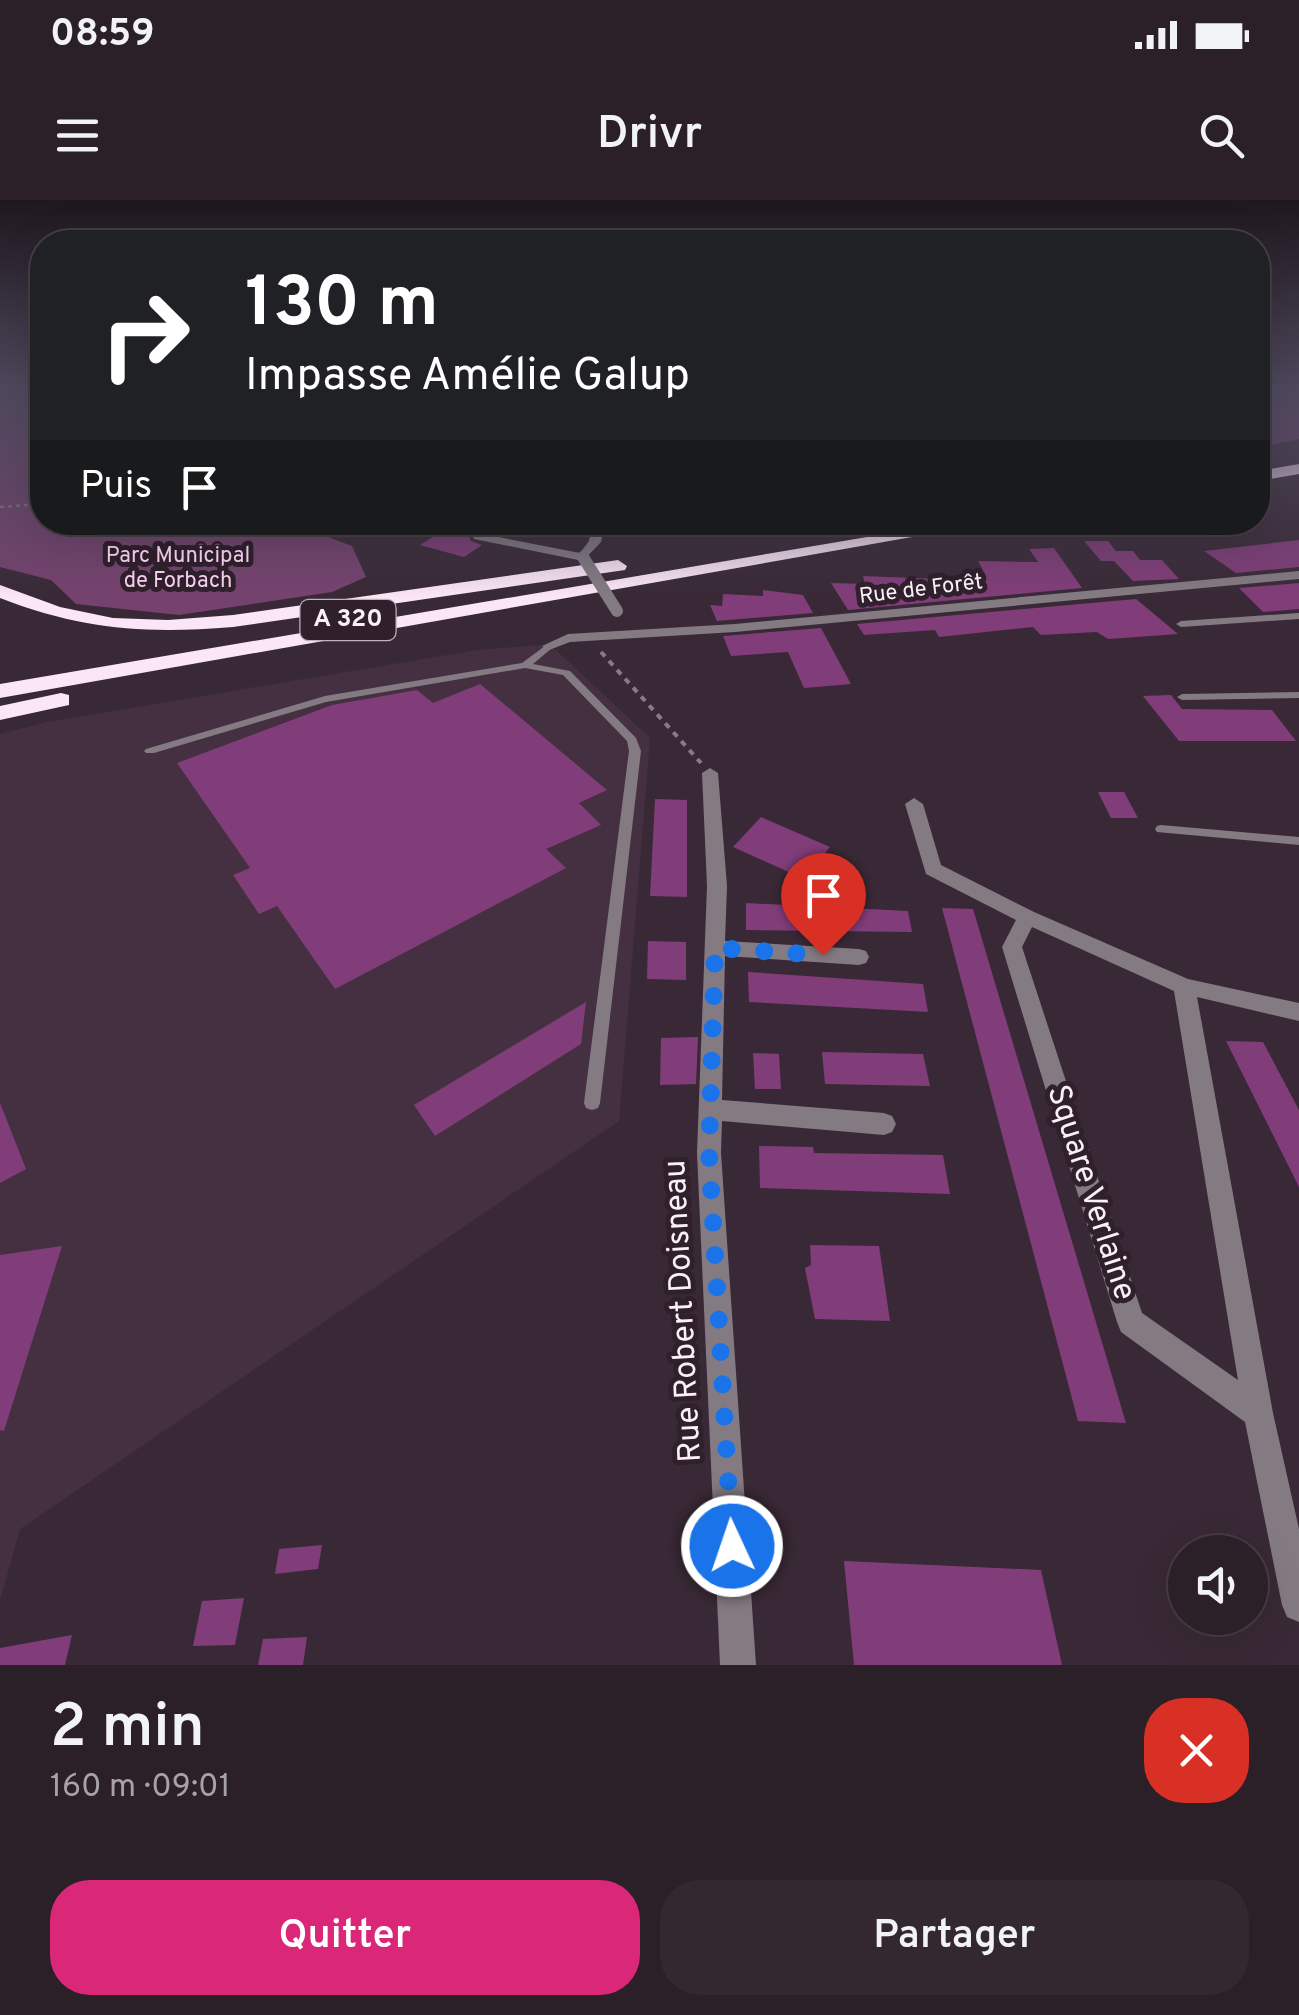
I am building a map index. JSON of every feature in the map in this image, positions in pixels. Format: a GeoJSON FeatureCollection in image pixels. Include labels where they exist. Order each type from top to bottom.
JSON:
{"type":"FeatureCollection","features":[{"type":"Feature","properties":{"kind":"highway"},"geometry":{"type":"LineString","coordinates":[[1270,474],[1299,469]]}},
{"type":"Feature","properties":{"kind":"highway","name":"A 320"},"geometry":{"type":"LineString","coordinates":[[0,677],[833,535]]}},
{"type":"Feature","properties":{"kind":"highway","name":"A 320"},"geometry":{"type":"LineString","coordinates":[[0,691],[913,535]]}},
{"type":"Feature","properties":{"kind":"highway"},"geometry":{"type":"LineString","coordinates":[[0,592],[113,624],[168,626],[233,622],[695,558]]}},
{"type":"Feature","properties":{"kind":"highway"},"geometry":{"type":"LineString","coordinates":[[0,713],[495,615],[582,592]]}},
{"type":"Feature","properties":{"kind":"street"},"geometry":{"type":"LineString","coordinates":[[478,535],[583,557],[617,611],[637,632]]}},
{"type":"Feature","properties":{"kind":"street"},"geometry":{"type":"LineString","coordinates":[[583,557],[596,535]]}},
{"type":"Feature","properties":{"kind":"street","name":"Rue de Forêt"},"geometry":{"type":"LineString","coordinates":[[549,646],[568,638],[735,628],[1299,575]]}},
{"type":"Feature","properties":{"kind":"street","name":"Rue Robert Doisneau"},"geometry":{"type":"LineString","coordinates":[[710,773],[717,886],[709,1153],[738,1665]]}},
{"type":"Feature","properties":{"kind":"street"},"geometry":{"type":"LineString","coordinates":[[914,804],[933,869],[1027,917],[1184,986],[1299,1012]]}},
{"type":"Feature","properties":{"kind":"street","name":"Square Verlaine"},"geometry":{"type":"LineString","coordinates":[[1027,917],[1012,947],[1132,1322],[1258,1413]]}},
{"type":"Feature","properties":{"kind":"street"},"geometry":{"type":"LineString","coordinates":[[715,948],[859,957]]}},
{"type":"Feature","properties":{"kind":"street"},"geometry":{"type":"LineString","coordinates":[[1184,986],[1258,1413],[1299,1605]]}},
{"type":"Feature","properties":{"kind":"street"},"geometry":{"type":"LineString","coordinates":[[713,1110],[884,1124]]}},
{"type":"Feature","properties":{"kind":"lane"},"geometry":{"type":"LineString","coordinates":[[1181,624],[1299,616]]}},
{"type":"Feature","properties":{"kind":"lane"},"geometry":{"type":"LineString","coordinates":[[525,664],[549,646]]}},
{"type":"Feature","properties":{"kind":"lane"},"geometry":{"type":"LineString","coordinates":[[150,751],[326,699],[525,664],[566,672],[632,740],[634,751],[592,1103]]}},
{"type":"Feature","properties":{"kind":"lane"},"geometry":{"type":"LineString","coordinates":[[1182,697],[1299,695]]}},
{"type":"Feature","properties":{"kind":"lane"},"geometry":{"type":"LineString","coordinates":[[1161,829],[1299,841]]}},
{"type":"Feature","properties":{"kind":"path"},"geometry":{"type":"LineString","coordinates":[[0,507],[30,505]]}},
{"type":"Feature","properties":{"kind":"path"},"geometry":{"type":"LineString","coordinates":[[595,636],[600,651],[710,773]]}},
{"type":"Feature","properties":{"kind":"shaded area"},"geometry":{"type":"Polygon","coordinates":[[[541,645],[555,649],[650,738],[619,1121],[20,1529],[0,1600],[0,734],[47,722],[477,650],[541,645]]]}},
{"type":"Feature","properties":{"kind":"green space","name":"Parc Municipal de Forbach"},"geometry":{"type":"Polygon","coordinates":[[[0,461],[30,461],[30,535],[322,535],[352,546],[366,577],[332,592],[179,615],[76,604],[51,580],[0,567],[0,461]]]}},
{"type":"Feature","properties":{"kind":"building"},"geometry":{"type":"Polygon","coordinates":[[[436,535],[468,535],[471,541],[482,545],[464,557],[420,545],[436,535]]]}},
{"type":"Feature","properties":{"kind":"building"},"geometry":{"type":"Polygon","coordinates":[[[1299,540],[1299,567],[1236,573],[1204,551],[1299,540]]]}},
{"type":"Feature","properties":{"kind":"building"},"geometry":{"type":"Polygon","coordinates":[[[1084,541],[1108,541],[1116,551],[1133,551],[1140,560],[1162,560],[1179,579],[1133,581],[1114,561],[1101,561],[1084,541]]]}},
{"type":"Feature","properties":{"kind":"building"},"geometry":{"type":"Polygon","coordinates":[[[1054,548],[1082,588],[848,610],[831,583],[865,584],[863,576],[967,580],[973,578],[970,574],[985,574],[978,561],[1038,562],[1029,549],[1054,548]]]}},
{"type":"Feature","properties":{"kind":"building"},"geometry":{"type":"Polygon","coordinates":[[[1299,583],[1299,609],[1263,612],[1239,588],[1299,583]]]}},
{"type":"Feature","properties":{"kind":"building"},"geometry":{"type":"Polygon","coordinates":[[[763,590],[803,595],[813,613],[717,621],[710,605],[722,606],[723,594],[763,596],[763,590]]]}},
{"type":"Feature","properties":{"kind":"building"},"geometry":{"type":"Polygon","coordinates":[[[1136,599],[1178,634],[1108,639],[1097,632],[1041,635],[1033,627],[939,637],[935,630],[864,635],[857,624],[1136,599]]]}},
{"type":"Feature","properties":{"kind":"building"},"geometry":{"type":"Polygon","coordinates":[[[821,628],[851,684],[804,688],[788,652],[731,656],[723,636],[821,628]]]}},
{"type":"Feature","properties":{"kind":"building"},"geometry":{"type":"Polygon","coordinates":[[[480,684],[607,790],[579,803],[601,825],[546,849],[566,868],[335,989],[277,906],[259,914],[233,875],[250,868],[177,763],[332,705],[417,690],[433,703],[480,684]]]}},
{"type":"Feature","properties":{"kind":"building"},"geometry":{"type":"Polygon","coordinates":[[[1171,695],[1182,709],[1272,710],[1296,741],[1179,741],[1143,696],[1171,695]]]}},
{"type":"Feature","properties":{"kind":"building"},"geometry":{"type":"Polygon","coordinates":[[[1098,792],[1124,792],[1138,818],[1111,818],[1098,792]]]}},
{"type":"Feature","properties":{"kind":"building"},"geometry":{"type":"Polygon","coordinates":[[[655,799],[687,800],[687,897],[650,896],[655,799]]]}},
{"type":"Feature","properties":{"kind":"building"},"geometry":{"type":"Polygon","coordinates":[[[761,817],[830,847],[804,879],[733,847],[761,817]]]}},
{"type":"Feature","properties":{"kind":"building"},"geometry":{"type":"Polygon","coordinates":[[[746,903],[908,911],[912,932],[746,930],[746,903]]]}},
{"type":"Feature","properties":{"kind":"building"},"geometry":{"type":"Polygon","coordinates":[[[942,908],[973,909],[1126,1423],[1078,1421],[942,908]]]}},
{"type":"Feature","properties":{"kind":"building"},"geometry":{"type":"Polygon","coordinates":[[[648,941],[686,942],[686,980],[647,979],[648,941]]]}},
{"type":"Feature","properties":{"kind":"building"},"geometry":{"type":"Polygon","coordinates":[[[748,972],[923,984],[928,1012],[749,1002],[748,972]]]}},
{"type":"Feature","properties":{"kind":"building"},"geometry":{"type":"Polygon","coordinates":[[[586,1002],[581,1044],[435,1136],[414,1105],[586,1002]]]}},
{"type":"Feature","properties":{"kind":"building"},"geometry":{"type":"Polygon","coordinates":[[[698,1037],[696,1084],[660,1085],[661,1038],[698,1037]]]}},
{"type":"Feature","properties":{"kind":"building"},"geometry":{"type":"Polygon","coordinates":[[[1226,1041],[1263,1042],[1299,1110],[1299,1187],[1226,1041]]]}},
{"type":"Feature","properties":{"kind":"building"},"geometry":{"type":"Polygon","coordinates":[[[822,1052],[923,1054],[930,1086],[825,1084],[822,1052]]]}},
{"type":"Feature","properties":{"kind":"building"},"geometry":{"type":"Polygon","coordinates":[[[753,1053],[779,1054],[781,1089],[755,1089],[753,1053]]]}},
{"type":"Feature","properties":{"kind":"building"},"geometry":{"type":"Polygon","coordinates":[[[0,1103],[26,1169],[0,1183],[0,1103]]]}},
{"type":"Feature","properties":{"kind":"building"},"geometry":{"type":"Polygon","coordinates":[[[759,1146],[813,1147],[814,1153],[943,1155],[950,1194],[760,1188],[759,1146]]]}},
{"type":"Feature","properties":{"kind":"building"},"geometry":{"type":"Polygon","coordinates":[[[810,1245],[879,1246],[890,1321],[815,1319],[805,1268],[811,1265],[810,1245]]]}},
{"type":"Feature","properties":{"kind":"building"},"geometry":{"type":"Polygon","coordinates":[[[62,1246],[4,1431],[0,1430],[0,1255],[62,1246]]]}},
{"type":"Feature","properties":{"kind":"building"},"geometry":{"type":"Polygon","coordinates":[[[322,1545],[318,1569],[275,1574],[279,1549],[322,1545]]]}},
{"type":"Feature","properties":{"kind":"building"},"geometry":{"type":"Polygon","coordinates":[[[844,1561],[1041,1570],[1062,1665],[854,1665],[844,1561]]]}},
{"type":"Feature","properties":{"kind":"building"},"geometry":{"type":"Polygon","coordinates":[[[244,1598],[235,1645],[193,1646],[202,1601],[244,1598]]]}},
{"type":"Feature","properties":{"kind":"building"},"geometry":{"type":"Polygon","coordinates":[[[72,1635],[65,1665],[0,1665],[0,1648],[72,1635]]]}},
{"type":"Feature","properties":{"kind":"building"},"geometry":{"type":"Polygon","coordinates":[[[307,1637],[303,1665],[258,1665],[263,1639],[307,1637]]]}},
{"type":"Feature","properties":{"kind":"route"},"geometry":{"type":"LineString","coordinates":[[732,1546],[709,1153],[715,948],[823,955]]}}]}
